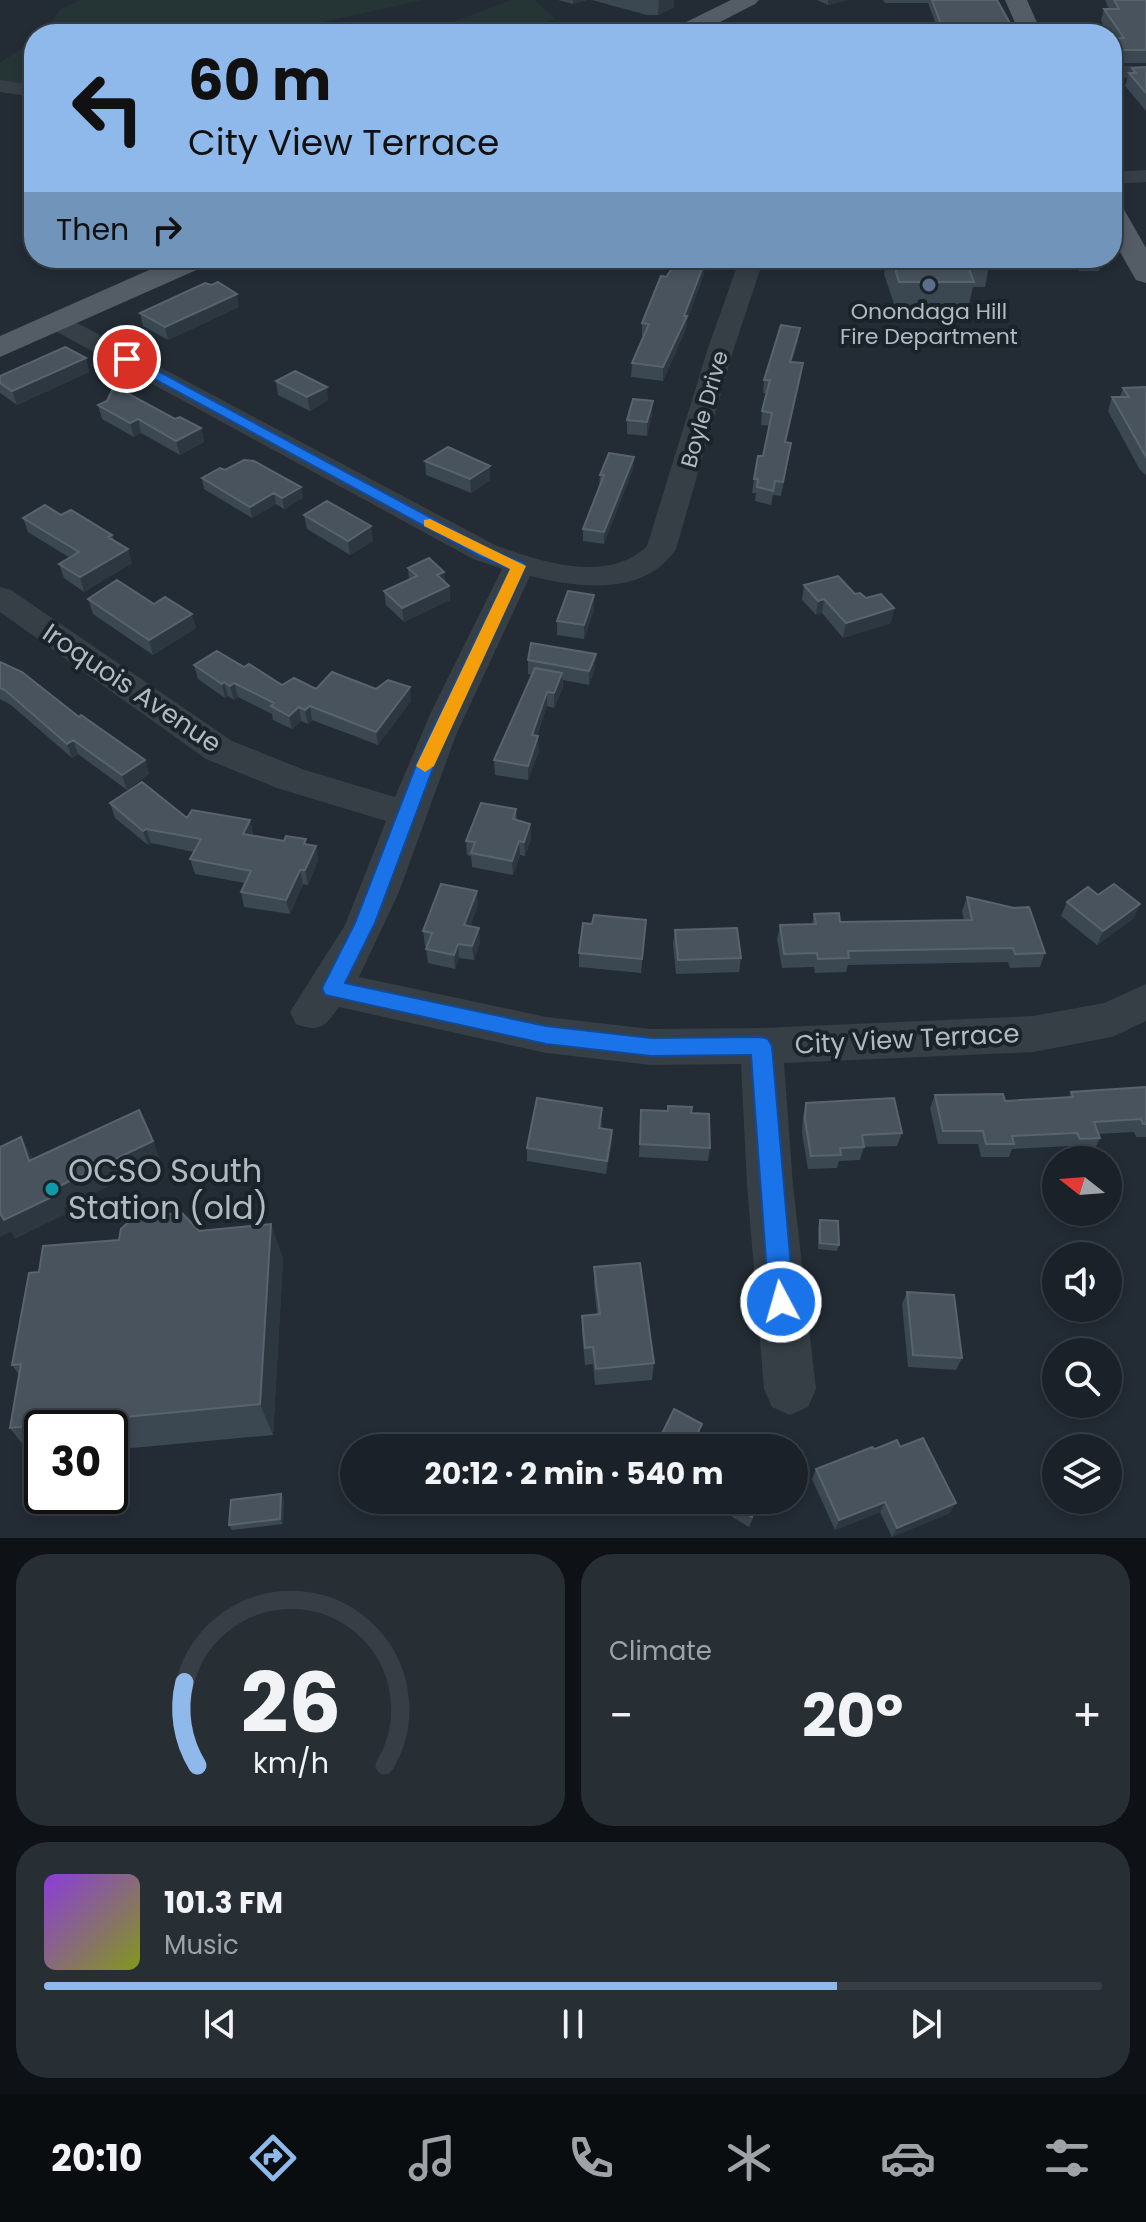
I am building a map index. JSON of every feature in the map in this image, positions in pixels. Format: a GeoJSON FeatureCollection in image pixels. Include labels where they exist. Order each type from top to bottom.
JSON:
{"type":"FeatureCollection","features":[{"type":"Feature","properties":{"kind":"main road"},"geometry":{"type":"LineString","coordinates":[[700,24],[748,0]]}},
{"type":"Feature","properties":{"kind":"main road"},"geometry":{"type":"LineString","coordinates":[[1016,0],[1027,24]]}},
{"type":"Feature","properties":{"kind":"main road"},"geometry":{"type":"LineString","coordinates":[[1122,230],[1146,274]]}},
{"type":"Feature","properties":{"kind":"main road"},"geometry":{"type":"LineString","coordinates":[[0,348],[178,268]]}},
{"type":"Feature","properties":{"kind":"street"},"geometry":{"type":"LineString","coordinates":[[1122,72],[1146,72]]}},
{"type":"Feature","properties":{"kind":"street"},"geometry":{"type":"LineString","coordinates":[[0,86],[24,90]]}},
{"type":"Feature","properties":{"kind":"street"},"geometry":{"type":"LineString","coordinates":[[1122,177],[1146,176]]}},
{"type":"Feature","properties":{"kind":"street","name":"Boyle Drive"},"geometry":{"type":"LineString","coordinates":[[519,566],[538,571],[620,574],[642,568],[654,559],[661,549],[681,490],[721,348],[749,268]]}},
{"type":"Feature","properties":{"kind":"street"},"geometry":{"type":"LineString","coordinates":[[57,322],[484,552],[519,566],[429,755],[407,814]]}},
{"type":"Feature","properties":{"kind":"street","name":"Iroquois Avenue"},"geometry":{"type":"LineString","coordinates":[[0,597],[219,750],[290,779],[407,814]]}},
{"type":"Feature","properties":{"kind":"street","name":"City View Terrace"},"geometry":{"type":"LineString","coordinates":[[407,814],[365,923],[322,1000],[546,1035],[651,1047],[761,1046],[1033,1034],[1112,1019],[1146,1001]]}},
{"type":"Feature","properties":{"kind":"street"},"geometry":{"type":"LineString","coordinates":[[761,1046],[770,1185],[790,1389]]}},
{"type":"Feature","properties":{"kind":"shaded area"},"geometry":{"type":"Polygon","coordinates":[[[80,0],[422,0],[314,24],[49,24],[61,9],[80,0]]]}},
{"type":"Feature","properties":{"kind":"shaded area"},"geometry":{"type":"Polygon","coordinates":[[[511,0],[535,0],[555,19],[540,24],[448,24],[511,0]]]}},
{"type":"Feature","properties":{"kind":"shaded area"},"geometry":{"type":"Polygon","coordinates":[[[24,47],[24,85],[0,81],[0,63],[24,47]]]}},
{"type":"Feature","properties":{"kind":"building"},"geometry":{"type":"Polygon","coordinates":[[[932,0],[997,0],[1010,24],[941,24],[932,0]]]}},
{"type":"Feature","properties":{"kind":"building"},"geometry":{"type":"Polygon","coordinates":[[[1114,0],[1146,0],[1146,50],[1122,50],[1122,24],[1114,24],[1104,9],[1119,9],[1114,0]]]}},
{"type":"Feature","properties":{"kind":"building"},"geometry":{"type":"Polygon","coordinates":[[[1146,67],[1146,93],[1129,73],[1136,73],[1132,68],[1146,67]]]}},
{"type":"Feature","properties":{"kind":"building"},"geometry":{"type":"Polygon","coordinates":[[[673,268],[702,268],[684,316],[687,316],[663,367],[632,363],[649,324],[642,323],[661,276],[666,277],[673,268]]]}},
{"type":"Feature","properties":{"kind":"building"},"geometry":{"type":"Polygon","coordinates":[[[895,268],[969,268],[974,282],[899,282],[895,268]]]}},
{"type":"Feature","properties":{"kind":"building"},"geometry":{"type":"Polygon","coordinates":[[[218,282],[237,294],[165,327],[140,313],[205,283],[212,285],[218,282]]]}},
{"type":"Feature","properties":{"kind":"building"},"geometry":{"type":"Polygon","coordinates":[[[781,325],[800,328],[790,362],[803,363],[785,442],[791,443],[783,482],[775,481],[773,491],[757,487],[758,479],[754,479],[758,456],[763,456],[772,413],[762,411],[770,380],[764,380],[781,325]]]}},
{"type":"Feature","properties":{"kind":"building"},"geometry":{"type":"Polygon","coordinates":[[[65,347],[86,358],[12,391],[0,383],[0,376],[65,347]]]}},
{"type":"Feature","properties":{"kind":"building"},"geometry":{"type":"Polygon","coordinates":[[[295,371],[327,387],[307,397],[276,381],[295,371]]]}},
{"type":"Feature","properties":{"kind":"building"},"geometry":{"type":"Polygon","coordinates":[[[114,386],[175,419],[180,417],[201,428],[176,441],[138,419],[130,423],[98,405],[107,401],[114,386]]]}},
{"type":"Feature","properties":{"kind":"building"},"geometry":{"type":"Polygon","coordinates":[[[1146,387],[1146,457],[1112,397],[1129,397],[1123,388],[1146,387]]]}},
{"type":"Feature","properties":{"kind":"building"},"geometry":{"type":"Polygon","coordinates":[[[633,399],[653,401],[647,422],[627,420],[633,399]]]}},
{"type":"Feature","properties":{"kind":"building"},"geometry":{"type":"Polygon","coordinates":[[[448,447],[490,466],[470,479],[425,461],[448,447]]]}},
{"type":"Feature","properties":{"kind":"building"},"geometry":{"type":"Polygon","coordinates":[[[609,453],[634,457],[604,532],[583,529],[604,475],[600,475],[609,453]]]}},
{"type":"Feature","properties":{"kind":"building"},"geometry":{"type":"Polygon","coordinates":[[[244,460],[254,461],[301,487],[282,498],[274,493],[250,507],[202,478],[244,460]]]}},
{"type":"Feature","properties":{"kind":"building"},"geometry":{"type":"Polygon","coordinates":[[[327,501],[371,526],[348,541],[304,515],[327,501]]]}},
{"type":"Feature","properties":{"kind":"building"},"geometry":{"type":"Polygon","coordinates":[[[45,505],[61,515],[71,510],[112,535],[108,537],[128,549],[80,577],[59,564],[79,552],[23,518],[45,505]]]}},
{"type":"Feature","properties":{"kind":"building"},"geometry":{"type":"Polygon","coordinates":[[[429,558],[444,572],[437,575],[449,586],[402,608],[384,591],[417,576],[408,568],[429,558]]]}},
{"type":"Feature","properties":{"kind":"building"},"geometry":{"type":"Polygon","coordinates":[[[838,576],[855,594],[860,593],[866,598],[881,594],[894,608],[846,623],[824,599],[818,601],[804,585],[838,576]]]}},
{"type":"Feature","properties":{"kind":"building"},"geometry":{"type":"Polygon","coordinates":[[[117,580],[154,604],[165,597],[192,614],[149,640],[88,599],[117,580]]]}},
{"type":"Feature","properties":{"kind":"building"},"geometry":{"type":"Polygon","coordinates":[[[568,591],[594,595],[584,625],[557,621],[568,591]]]}},
{"type":"Feature","properties":{"kind":"building"},"geometry":{"type":"Polygon","coordinates":[[[531,643],[596,654],[589,671],[528,660],[531,643]]]}},
{"type":"Feature","properties":{"kind":"building"},"geometry":{"type":"Polygon","coordinates":[[[217,651],[244,667],[249,664],[282,685],[294,678],[316,689],[332,672],[376,689],[388,680],[410,687],[376,732],[310,706],[305,710],[299,707],[289,716],[271,706],[274,703],[234,683],[230,686],[224,682],[222,684],[194,665],[217,651]]]}},
{"type":"Feature","properties":{"kind":"building"},"geometry":{"type":"Polygon","coordinates":[[[0,662],[22,672],[79,717],[81,715],[145,760],[122,775],[73,740],[67,744],[0,688],[0,662]]]}},
{"type":"Feature","properties":{"kind":"building"},"geometry":{"type":"Polygon","coordinates":[[[535,668],[562,673],[554,693],[547,692],[532,735],[538,736],[528,766],[494,760],[535,668]]]}},
{"type":"Feature","properties":{"kind":"building"},"geometry":{"type":"Polygon","coordinates":[[[142,782],[187,818],[192,810],[250,820],[243,834],[284,841],[286,836],[306,839],[304,844],[316,846],[286,900],[241,892],[251,871],[190,859],[201,839],[143,831],[110,803],[142,782]]]}},
{"type":"Feature","properties":{"kind":"building"},"geometry":{"type":"Polygon","coordinates":[[[481,803],[516,809],[513,819],[530,824],[524,842],[519,841],[512,861],[471,853],[475,842],[466,841],[481,803]]]}},
{"type":"Feature","properties":{"kind":"building"},"geometry":{"type":"Polygon","coordinates":[[[441,884],[477,891],[464,925],[479,928],[472,946],[458,944],[454,955],[426,949],[432,933],[423,931],[441,884]]]}},
{"type":"Feature","properties":{"kind":"building"},"geometry":{"type":"Polygon","coordinates":[[[1114,884],[1140,904],[1103,931],[1067,902],[1088,887],[1098,895],[1114,884]]]}},
{"type":"Feature","properties":{"kind":"building"},"geometry":{"type":"Polygon","coordinates":[[[967,897],[1014,908],[1029,907],[1045,953],[1015,954],[1013,948],[848,951],[849,958],[818,959],[817,953],[784,954],[780,925],[816,924],[814,914],[839,913],[840,922],[972,920],[967,897]]]}},
{"type":"Feature","properties":{"kind":"building"},"geometry":{"type":"Polygon","coordinates":[[[594,915],[646,920],[642,959],[579,953],[583,923],[592,924],[594,915]]]}},
{"type":"Feature","properties":{"kind":"building"},"geometry":{"type":"Polygon","coordinates":[[[737,928],[741,958],[678,960],[675,930],[737,928]]]}},
{"type":"Feature","properties":{"kind":"building"},"geometry":{"type":"Polygon","coordinates":[[[1146,1087],[1146,1124],[1141,1119],[1094,1122],[1100,1138],[1080,1139],[1077,1133],[1012,1136],[1014,1144],[986,1144],[983,1131],[943,1131],[935,1095],[1003,1094],[1005,1101],[1073,1097],[1071,1092],[1146,1087]]]}},
{"type":"Feature","properties":{"kind":"building"},"geometry":{"type":"Polygon","coordinates":[[[537,1098],[602,1108],[599,1128],[612,1130],[607,1161],[527,1148],[537,1098]]]}},
{"type":"Feature","properties":{"kind":"building"},"geometry":{"type":"Polygon","coordinates":[[[894,1098],[902,1133],[862,1135],[864,1147],[840,1148],[841,1155],[811,1156],[805,1120],[806,1103],[894,1098]]]}},
{"type":"Feature","properties":{"kind":"building"},"geometry":{"type":"Polygon","coordinates":[[[668,1106],[692,1107],[691,1113],[709,1114],[710,1148],[640,1144],[641,1110],[668,1111],[668,1106]]]}},
{"type":"Feature","properties":{"kind":"building"},"geometry":{"type":"Polygon","coordinates":[[[139,1110],[153,1141],[53,1189],[56,1195],[4,1220],[0,1213],[0,1147],[21,1137],[29,1161],[139,1110]]]}},
{"type":"Feature","properties":{"kind":"building"},"geometry":{"type":"Polygon","coordinates":[[[182,1213],[199,1231],[271,1224],[260,1404],[128,1417],[128,1410],[24,1410],[24,1427],[10,1428],[21,1364],[12,1365],[29,1273],[39,1272],[43,1246],[119,1240],[121,1229],[135,1216],[182,1213]]]}},
{"type":"Feature","properties":{"kind":"building"},"geometry":{"type":"Polygon","coordinates":[[[820,1220],[838,1221],[839,1245],[820,1243],[820,1220]]]}},
{"type":"Feature","properties":{"kind":"building"},"geometry":{"type":"Polygon","coordinates":[[[640,1263],[654,1363],[596,1369],[593,1347],[585,1348],[582,1316],[600,1314],[594,1267],[640,1263]]]}},
{"type":"Feature","properties":{"kind":"building"},"geometry":{"type":"Polygon","coordinates":[[[907,1292],[954,1295],[962,1358],[913,1355],[907,1292]]]}},
{"type":"Feature","properties":{"kind":"building"},"geometry":{"type":"Polygon","coordinates":[[[674,1409],[702,1424],[698,1432],[702,1434],[662,1434],[674,1409]]]}},
{"type":"Feature","properties":{"kind":"building"},"geometry":{"type":"Polygon","coordinates":[[[923,1438],[956,1503],[897,1528],[885,1502],[839,1520],[816,1469],[872,1447],[875,1449],[897,1440],[900,1447],[923,1438]]]}},
{"type":"Feature","properties":{"kind":"building"},"geometry":{"type":"Polygon","coordinates":[[[281,1494],[280,1519],[229,1525],[231,1500],[281,1494]]]}},
{"type":"Feature","properties":{"kind":"slow traffic"},"geometry":{"type":"LineString","coordinates":[[425,766],[519,566],[484,552],[430,523]]}},
{"type":"Feature","properties":{"kind":"place","name":"Onondaga Hill Fire Department"},"geometry":{"type":"Point","coordinates":[929,285]}},
{"type":"Feature","properties":{"kind":"place","name":"OCSO South Station (old)"},"geometry":{"type":"Point","coordinates":[52,1189]}},
{"type":"Feature","properties":{"kind":"route"},"geometry":{"type":"LineString","coordinates":[[127,359],[484,552],[519,566],[429,755],[365,923],[332,988],[546,1035],[651,1047],[761,1046],[781,1302]]}}]}
